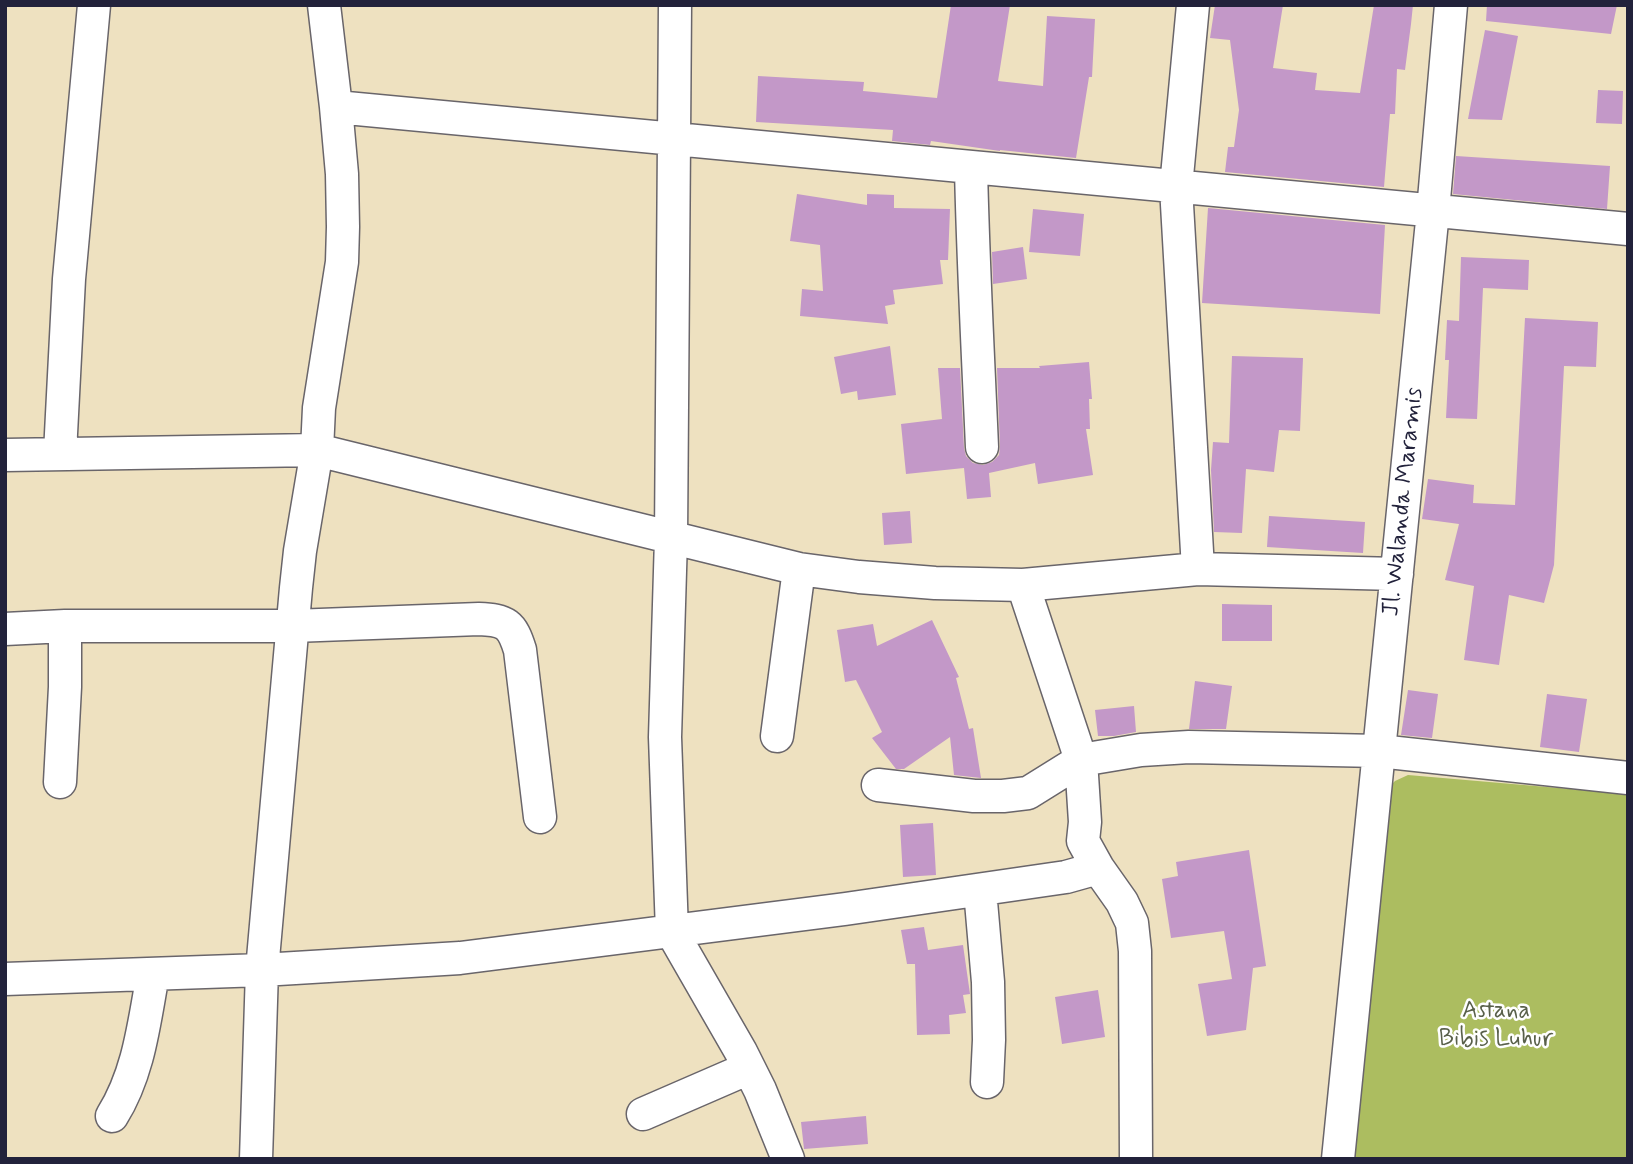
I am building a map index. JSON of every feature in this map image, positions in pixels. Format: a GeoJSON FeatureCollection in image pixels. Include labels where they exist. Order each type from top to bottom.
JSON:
{"type":"FeatureCollection","features":[{"type":"Feature","properties":{"kind":"street"},"geometry":{"type":"LineString","coordinates":[[61,453],[69,279],[94,5]]}},
{"type":"Feature","properties":{"kind":"street"},"geometry":{"type":"LineString","coordinates":[[256,1159],[262,970],[300,551],[317,450],[319,408],[342,262],[342,174],[324,5]]}},
{"type":"Feature","properties":{"kind":"street"},"geometry":{"type":"LineString","coordinates":[[675,5],[671,538],[665,737],[672,932],[749,1068],[788,1159]]}},
{"type":"Feature","properties":{"kind":"street"},"geometry":{"type":"LineString","coordinates":[[1193,5],[1176,187],[1198,569]]}},
{"type":"Feature","properties":{"kind":"street","name":"Jl. Walanda Maramis"},"geometry":{"type":"LineString","coordinates":[[1338,1159],[1433,212],[1451,5]]}},
{"type":"Feature","properties":{"kind":"street"},"geometry":{"type":"LineString","coordinates":[[336,107],[1628,229]]}},
{"type":"Feature","properties":{"kind":"street"},"geometry":{"type":"LineString","coordinates":[[971,168],[982,447]]}},
{"type":"Feature","properties":{"kind":"street"},"geometry":{"type":"LineString","coordinates":[[5,455],[317,450],[799,569],[884,579],[1023,585],[1198,569],[1397,574]]}},
{"type":"Feature","properties":{"kind":"street"},"geometry":{"type":"LineString","coordinates":[[777,736],[799,569]]}},
{"type":"Feature","properties":{"kind":"street"},"geometry":{"type":"LineString","coordinates":[[1023,585],[1081,760],[1085,822],[1083,841],[1122,902],[1132,923],[1135,951],[1136,1159]]}},
{"type":"Feature","properties":{"kind":"street"},"geometry":{"type":"LineString","coordinates":[[5,629],[65,626],[293,626],[497,620],[508,625],[520,650],[541,817]]}},
{"type":"Feature","properties":{"kind":"street"},"geometry":{"type":"LineString","coordinates":[[60,782],[65,626]]}},
{"type":"Feature","properties":{"kind":"street"},"geometry":{"type":"LineString","coordinates":[[878,785],[974,796],[1028,793],[1081,760],[1141,750],[1189,747],[1379,751],[1628,778]]}},
{"type":"Feature","properties":{"kind":"street"},"geometry":{"type":"LineString","coordinates":[[5,979],[262,970],[460,958],[980,890],[1066,877],[1098,868]]}},
{"type":"Feature","properties":{"kind":"street"},"geometry":{"type":"LineString","coordinates":[[980,890],[988,982],[989,1040],[986,1082]]}},
{"type":"Feature","properties":{"kind":"street"},"geometry":{"type":"LineString","coordinates":[[112,1116],[123,1099],[137,1058],[153,974]]}},
{"type":"Feature","properties":{"kind":"street"},"geometry":{"type":"LineString","coordinates":[[643,1114],[749,1068]]}},
{"type":"Feature","properties":{"kind":"green space","name":"Astana Bibis Luhur"},"geometry":{"type":"Polygon","coordinates":[[[1408,775],[1628,794],[1628,1159],[1351,1159],[1388,788],[1408,775]]]}},
{"type":"Feature","properties":{"kind":"building"},"geometry":{"type":"Polygon","coordinates":[[[951,5],[1010,5],[998,81],[1043,86],[1047,16],[1095,19],[1092,77],[1089,77],[1076,158],[931,141],[930,145],[892,141],[893,130],[756,122],[758,76],[864,82],[863,91],[937,98],[951,5]]]}},
{"type":"Feature","properties":{"kind":"building"},"geometry":{"type":"Polygon","coordinates":[[[1215,5],[1283,5],[1273,68],[1317,73],[1315,90],[1360,93],[1374,5],[1413,5],[1405,70],[1397,69],[1395,114],[1390,114],[1384,187],[1225,172],[1228,147],[1234,147],[1239,110],[1230,40],[1210,38],[1215,5]]]}},
{"type":"Feature","properties":{"kind":"building"},"geometry":{"type":"Polygon","coordinates":[[[1487,5],[1617,5],[1611,34],[1486,21],[1487,5]]]}},
{"type":"Feature","properties":{"kind":"building"},"geometry":{"type":"Polygon","coordinates":[[[1485,30],[1518,36],[1502,120],[1468,119],[1485,30]]]}},
{"type":"Feature","properties":{"kind":"building"},"geometry":{"type":"Polygon","coordinates":[[[1598,90],[1623,91],[1622,124],[1596,123],[1598,90]]]}},
{"type":"Feature","properties":{"kind":"building"},"geometry":{"type":"Polygon","coordinates":[[[1456,156],[1610,166],[1607,209],[1453,194],[1456,156]]]}},
{"type":"Feature","properties":{"kind":"building"},"geometry":{"type":"Polygon","coordinates":[[[797,194],[867,205],[867,194],[894,195],[894,208],[950,209],[948,260],[940,260],[943,284],[893,290],[895,304],[885,306],[888,324],[800,316],[802,289],[823,291],[820,245],[790,241],[797,194]]]}},
{"type":"Feature","properties":{"kind":"building"},"geometry":{"type":"Polygon","coordinates":[[[1208,208],[1385,225],[1380,314],[1202,303],[1208,208]]]}},
{"type":"Feature","properties":{"kind":"building"},"geometry":{"type":"Polygon","coordinates":[[[1033,209],[1084,214],[1080,256],[1029,252],[1033,209]]]}},
{"type":"Feature","properties":{"kind":"building"},"geometry":{"type":"Polygon","coordinates":[[[1023,247],[1027,279],[993,284],[992,252],[1023,247]]]}},
{"type":"Feature","properties":{"kind":"building"},"geometry":{"type":"Polygon","coordinates":[[[1461,257],[1529,260],[1528,290],[1483,288],[1477,419],[1446,418],[1449,360],[1445,360],[1447,320],[1459,321],[1461,257]]]}},
{"type":"Feature","properties":{"kind":"building"},"geometry":{"type":"Polygon","coordinates":[[[1525,318],[1598,322],[1596,367],[1564,366],[1554,565],[1544,603],[1509,595],[1499,665],[1464,660],[1474,586],[1445,580],[1459,524],[1422,519],[1428,479],[1474,485],[1473,503],[1515,505],[1525,318]]]}},
{"type":"Feature","properties":{"kind":"building"},"geometry":{"type":"Polygon","coordinates":[[[890,346],[896,395],[858,400],[857,391],[841,394],[834,357],[890,346]]]}},
{"type":"Feature","properties":{"kind":"building"},"geometry":{"type":"Polygon","coordinates":[[[1232,356],[1303,358],[1300,431],[1279,430],[1274,472],[1246,469],[1242,533],[1214,532],[1211,470],[1213,442],[1229,443],[1232,356]]]}},
{"type":"Feature","properties":{"kind":"building"},"geometry":{"type":"Polygon","coordinates":[[[1089,362],[1092,399],[1089,399],[1090,429],[1086,429],[1093,475],[1038,484],[1035,463],[989,473],[991,497],[967,499],[964,468],[906,474],[901,424],[942,419],[938,368],[960,368],[964,448],[966,456],[973,463],[983,465],[992,462],[999,455],[997,368],[1040,368],[1039,366],[1089,362]]]}},
{"type":"Feature","properties":{"kind":"building"},"geometry":{"type":"Polygon","coordinates":[[[910,511],[912,543],[884,545],[882,513],[910,511]]]}},
{"type":"Feature","properties":{"kind":"building"},"geometry":{"type":"Polygon","coordinates":[[[1269,516],[1365,522],[1363,553],[1267,547],[1269,516]]]}},
{"type":"Feature","properties":{"kind":"building"},"geometry":{"type":"Polygon","coordinates":[[[1222,604],[1272,605],[1272,641],[1222,641],[1222,604]]]}},
{"type":"Feature","properties":{"kind":"building"},"geometry":{"type":"Polygon","coordinates":[[[932,620],[959,677],[956,678],[969,729],[973,728],[981,778],[954,775],[950,737],[904,769],[896,769],[872,738],[882,732],[856,680],[845,682],[837,630],[873,624],[877,646],[932,620]]]}},
{"type":"Feature","properties":{"kind":"building"},"geometry":{"type":"Polygon","coordinates":[[[1195,681],[1232,686],[1226,729],[1189,729],[1195,681]]]}},
{"type":"Feature","properties":{"kind":"building"},"geometry":{"type":"Polygon","coordinates":[[[1408,690],[1438,694],[1432,738],[1401,735],[1408,690]]]}},
{"type":"Feature","properties":{"kind":"building"},"geometry":{"type":"Polygon","coordinates":[[[1547,694],[1587,699],[1579,752],[1540,747],[1547,694]]]}},
{"type":"Feature","properties":{"kind":"building"},"geometry":{"type":"Polygon","coordinates":[[[1134,706],[1136,732],[1098,736],[1095,710],[1134,706]]]}},
{"type":"Feature","properties":{"kind":"building"},"geometry":{"type":"Polygon","coordinates":[[[933,823],[936,875],[903,877],[900,825],[933,823]]]}},
{"type":"Feature","properties":{"kind":"building"},"geometry":{"type":"Polygon","coordinates":[[[1249,850],[1266,966],[1253,968],[1246,1030],[1207,1036],[1198,984],[1232,979],[1224,931],[1171,938],[1162,879],[1178,876],[1176,862],[1249,850]]]}},
{"type":"Feature","properties":{"kind":"building"},"geometry":{"type":"Polygon","coordinates":[[[924,927],[928,950],[963,945],[970,994],[963,995],[966,1013],[949,1015],[950,1034],[917,1035],[915,964],[907,964],[901,930],[924,927]]]}},
{"type":"Feature","properties":{"kind":"building"},"geometry":{"type":"Polygon","coordinates":[[[1098,990],[1105,1037],[1062,1044],[1055,997],[1098,990]]]}},
{"type":"Feature","properties":{"kind":"building"},"geometry":{"type":"Polygon","coordinates":[[[866,1116],[868,1144],[804,1149],[801,1122],[866,1116]]]}}]}
